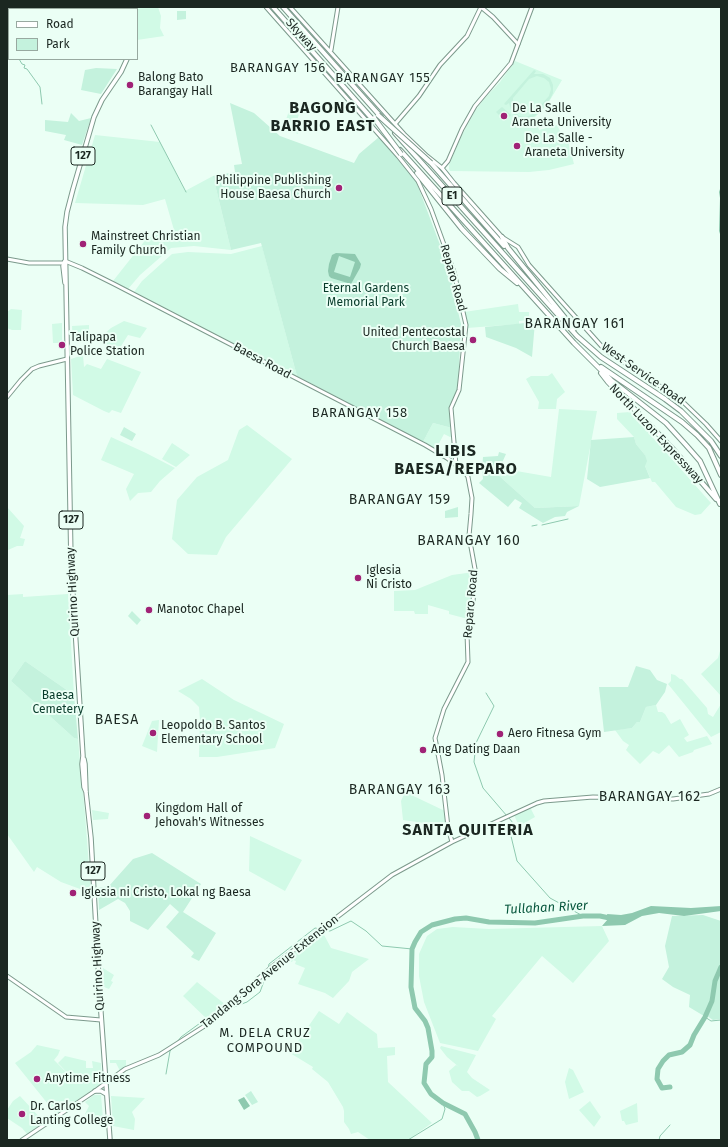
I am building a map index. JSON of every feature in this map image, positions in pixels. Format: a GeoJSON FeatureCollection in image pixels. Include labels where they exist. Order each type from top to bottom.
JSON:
{"type":"FeatureCollection","features":[{"type":"Feature","properties":{"kind":"highway","name":"Skyway"},"geometry":{"type":"LineString","coordinates":[[274,7],[376,116]]}},
{"type":"Feature","properties":{"kind":"highway","name":"North Luzon Expressway"},"geometry":{"type":"LineString","coordinates":[[274,7],[428,182],[574,343],[611,380],[666,423],[700,461],[706,471],[720,504]]}},
{"type":"Feature","properties":{"kind":"highway","name":"Skyway"},"geometry":{"type":"LineString","coordinates":[[282,7],[376,116]]}},
{"type":"Feature","properties":{"kind":"highway","name":"North Luzon Expressway"},"geometry":{"type":"LineString","coordinates":[[282,7],[577,336],[589,348],[681,411],[711,441],[721,456]]}},
{"type":"Feature","properties":{"kind":"highway"},"geometry":{"type":"LineString","coordinates":[[376,116],[431,163],[496,238],[513,254]]}},
{"type":"Feature","properties":{"kind":"highway"},"geometry":{"type":"LineString","coordinates":[[376,116],[401,154],[462,229],[500,269],[530,294]]}},
{"type":"Feature","properties":{"kind":"highway"},"geometry":{"type":"LineString","coordinates":[[502,237],[513,254],[589,348]]}},
{"type":"Feature","properties":{"kind":"highway","name":"North Luzon Expressway"},"geometry":{"type":"LineString","coordinates":[[594,363],[682,422],[697,435],[709,448],[721,475]]}},
{"type":"Feature","properties":{"kind":"highway","name":"North Luzon Expressway"},"geometry":{"type":"LineString","coordinates":[[594,363],[608,382],[671,448],[720,504]]}},
{"type":"Feature","properties":{"kind":"main road","name":"Reparo Road"},"geometry":{"type":"LineString","coordinates":[[266,7],[360,112],[418,181],[431,209],[454,272],[466,325],[460,386],[451,408],[456,465],[467,474],[472,505],[469,536],[475,569],[473,603],[467,632],[468,662],[444,708],[435,738],[442,769],[448,827],[452,842]]}},
{"type":"Feature","properties":{"kind":"main road","name":"West Service Road"},"geometry":{"type":"LineString","coordinates":[[290,7],[331,50],[395,124],[424,153],[442,168],[502,237],[518,247],[529,264],[605,350],[681,400],[706,424],[721,442]]}},
{"type":"Feature","properties":{"kind":"main road"},"geometry":{"type":"LineString","coordinates":[[331,50],[338,7]]}},
{"type":"Feature","properties":{"kind":"main road"},"geometry":{"type":"LineString","coordinates":[[395,124],[419,96],[440,65],[467,36],[481,7],[493,17],[518,44]]}},
{"type":"Feature","properties":{"kind":"main road"},"geometry":{"type":"LineString","coordinates":[[442,168],[448,161],[469,115],[481,97],[511,64],[532,7]]}},
{"type":"Feature","properties":{"kind":"main road","name":"Quirino Highway"},"geometry":{"type":"LineString","coordinates":[[110,1140],[105,1084],[91,838],[82,764],[83,756],[71,563],[65,227],[67,212],[94,117],[102,100],[121,72],[127,60]]}},
{"type":"Feature","properties":{"kind":"main road"},"geometry":{"type":"LineString","coordinates":[[7,259],[29,263],[65,262]]}},
{"type":"Feature","properties":{"kind":"main road","name":"Baesa Road"},"geometry":{"type":"LineString","coordinates":[[65,262],[82,268],[114,284],[443,455],[456,465]]}},
{"type":"Feature","properties":{"kind":"main road"},"geometry":{"type":"LineString","coordinates":[[7,397],[32,369],[67,359]]}},
{"type":"Feature","properties":{"kind":"main road","name":"Tandang Sora Avenue Extension"},"geometry":{"type":"LineString","coordinates":[[22,1140],[125,1069],[159,1055],[203,1027],[268,970],[392,875],[452,842],[544,801],[593,798],[673,799],[709,794],[721,788]]}},
{"type":"Feature","properties":{"kind":"main road"},"geometry":{"type":"LineString","coordinates":[[7,976],[66,1017],[101,1020]]}},
{"type":"Feature","properties":{"kind":"main road"},"geometry":{"type":"LineString","coordinates":[[95,1091],[101,1091],[106,1094]]}},
{"type":"Feature","properties":{"kind":"shaded area"},"geometry":{"type":"Polygon","coordinates":[[[75,7],[76,8],[42,8],[75,7]]]}},
{"type":"Feature","properties":{"kind":"shaded area"},"geometry":{"type":"Polygon","coordinates":[[[158,7],[161,16],[160,28],[164,36],[138,40],[138,8],[134,8],[158,7]]]}},
{"type":"Feature","properties":{"kind":"shaded area","name":"De La Salle Araneta University"},"geometry":{"type":"Polygon","coordinates":[[[515,61],[562,80],[547,105],[532,120],[533,123],[537,122],[539,130],[557,125],[560,131],[567,137],[574,164],[549,170],[529,172],[450,171],[449,165],[461,137],[475,111],[500,82],[515,61]]]}},
{"type":"Feature","properties":{"kind":"shaded area"},"geometry":{"type":"Polygon","coordinates":[[[289,111],[299,114],[295,127],[299,128],[298,134],[283,128],[289,111]]]}},
{"type":"Feature","properties":{"kind":"shaded area"},"geometry":{"type":"Polygon","coordinates":[[[95,135],[160,142],[185,191],[213,176],[231,250],[194,246],[171,248],[140,275],[128,289],[113,281],[147,238],[174,230],[165,199],[143,205],[75,203],[95,135]]]}},
{"type":"Feature","properties":{"kind":"shaded area"},"geometry":{"type":"Polygon","coordinates":[[[721,186],[721,237],[719,231],[719,192],[721,186]]]}},
{"type":"Feature","properties":{"kind":"shaded area"},"geometry":{"type":"Polygon","coordinates":[[[262,246],[297,376],[134,292],[142,281],[172,254],[188,252],[231,254],[262,246]]]}},
{"type":"Feature","properties":{"kind":"shaded area"},"geometry":{"type":"Polygon","coordinates":[[[336,253],[355,254],[361,264],[351,284],[329,276],[329,264],[332,255],[336,253]],[[339,256],[334,272],[350,277],[355,262],[339,256]]]}},
{"type":"Feature","properties":{"kind":"shaded area"},"geometry":{"type":"Polygon","coordinates":[[[518,304],[519,312],[529,312],[529,320],[519,321],[519,324],[467,328],[464,312],[518,304]]]}},
{"type":"Feature","properties":{"kind":"shaded area"},"geometry":{"type":"Polygon","coordinates":[[[11,309],[22,310],[21,330],[12,330],[7,328],[7,312],[11,309]]]}},
{"type":"Feature","properties":{"kind":"shaded area"},"geometry":{"type":"Polygon","coordinates":[[[124,321],[147,328],[140,338],[128,335],[118,351],[99,341],[111,328],[124,321]]]}},
{"type":"Feature","properties":{"kind":"shaded area"},"geometry":{"type":"Polygon","coordinates":[[[62,323],[62,343],[53,343],[52,324],[62,323]]]}},
{"type":"Feature","properties":{"kind":"shaded area"},"geometry":{"type":"Polygon","coordinates":[[[89,325],[89,338],[73,343],[72,326],[89,325]]]}},
{"type":"Feature","properties":{"kind":"shaded area"},"geometry":{"type":"Polygon","coordinates":[[[83,355],[84,367],[87,364],[101,369],[107,359],[141,372],[121,413],[112,410],[109,413],[73,395],[71,359],[83,355]]]}},
{"type":"Feature","properties":{"kind":"shaded area"},"geometry":{"type":"Polygon","coordinates":[[[552,373],[565,392],[557,399],[556,409],[538,409],[539,402],[526,379],[531,376],[548,376],[552,373]]]}},
{"type":"Feature","properties":{"kind":"shaded area"},"geometry":{"type":"Polygon","coordinates":[[[559,409],[597,411],[579,506],[535,508],[497,474],[499,468],[551,477],[559,409]]]}},
{"type":"Feature","properties":{"kind":"shaded area"},"geometry":{"type":"Polygon","coordinates":[[[630,412],[711,503],[701,514],[695,515],[676,507],[655,482],[652,482],[645,466],[645,455],[636,444],[634,437],[617,419],[617,413],[630,412]]]}},
{"type":"Feature","properties":{"kind":"shaded area"},"geometry":{"type":"Polygon","coordinates":[[[433,423],[452,428],[453,436],[450,437],[444,434],[436,449],[423,442],[433,423]]]}},
{"type":"Feature","properties":{"kind":"shaded area"},"geometry":{"type":"Polygon","coordinates":[[[247,425],[292,459],[226,537],[217,555],[188,554],[172,539],[177,500],[197,477],[228,460],[239,430],[247,425]]]}},
{"type":"Feature","properties":{"kind":"shaded area"},"geometry":{"type":"Polygon","coordinates":[[[111,437],[175,468],[160,481],[151,492],[138,493],[130,501],[126,489],[134,474],[101,460],[111,437]]]}},
{"type":"Feature","properties":{"kind":"shaded area"},"geometry":{"type":"Polygon","coordinates":[[[172,443],[190,455],[176,467],[162,459],[172,443]]]}},
{"type":"Feature","properties":{"kind":"shaded area"},"geometry":{"type":"Polygon","coordinates":[[[7,507],[24,526],[20,538],[25,539],[23,546],[17,546],[8,550],[7,507]]]}},
{"type":"Feature","properties":{"kind":"shaded area"},"geometry":{"type":"Polygon","coordinates":[[[474,572],[468,619],[449,614],[449,611],[428,605],[428,614],[415,614],[414,611],[394,611],[394,591],[415,590],[452,575],[474,572]]]}},
{"type":"Feature","properties":{"kind":"shaded area"},"geometry":{"type":"Polygon","coordinates":[[[23,594],[23,597],[68,594],[74,695],[25,661],[11,681],[74,738],[78,739],[91,893],[61,882],[37,867],[34,872],[7,834],[7,595],[23,594]]]}},
{"type":"Feature","properties":{"kind":"shaded area"},"geometry":{"type":"Polygon","coordinates":[[[720,651],[721,696],[701,674],[718,658],[720,651]]]}},
{"type":"Feature","properties":{"kind":"shaded area"},"geometry":{"type":"Polygon","coordinates":[[[671,674],[682,679],[707,708],[708,714],[713,717],[721,704],[721,732],[711,737],[668,684],[671,681],[671,674]]]}},
{"type":"Feature","properties":{"kind":"shaded area"},"geometry":{"type":"Polygon","coordinates":[[[202,679],[234,700],[284,724],[275,748],[217,757],[199,757],[199,707],[191,699],[178,691],[202,679]]]}},
{"type":"Feature","properties":{"kind":"shaded area"},"geometry":{"type":"Polygon","coordinates":[[[656,705],[658,712],[665,714],[671,724],[680,719],[689,735],[684,738],[687,742],[707,736],[712,744],[679,757],[669,745],[659,754],[653,751],[640,764],[626,750],[629,745],[623,741],[615,730],[632,728],[637,722],[640,722],[646,707],[656,705]]]}},
{"type":"Feature","properties":{"kind":"shaded area","name":"Leopoldo B. Santos Elementary School"},"geometry":{"type":"Polygon","coordinates":[[[159,720],[157,752],[142,746],[152,721],[159,720]]]}},
{"type":"Feature","properties":{"kind":"shaded area"},"geometry":{"type":"Polygon","coordinates":[[[405,792],[445,811],[445,826],[403,820],[401,801],[405,792]]]}},
{"type":"Feature","properties":{"kind":"shaded area"},"geometry":{"type":"Polygon","coordinates":[[[530,807],[535,817],[519,826],[514,815],[530,807]]]}},
{"type":"Feature","properties":{"kind":"shaded area"},"geometry":{"type":"Polygon","coordinates":[[[92,810],[109,813],[108,819],[93,820],[92,810]]]}},
{"type":"Feature","properties":{"kind":"shaded area"},"geometry":{"type":"Polygon","coordinates":[[[250,836],[302,860],[285,891],[249,871],[250,836]]]}},
{"type":"Feature","properties":{"kind":"shaded area"},"geometry":{"type":"Polygon","coordinates":[[[651,906],[691,908],[721,906],[721,911],[684,916],[659,913],[642,916],[625,925],[602,926],[608,919],[607,914],[621,915],[632,913],[651,906]]]}},
{"type":"Feature","properties":{"kind":"shaded area"},"geometry":{"type":"Polygon","coordinates":[[[602,926],[609,941],[573,983],[542,956],[492,1016],[496,1019],[478,1051],[440,1043],[424,1002],[419,976],[419,954],[427,936],[437,929],[453,927],[489,929],[602,926]]]}},
{"type":"Feature","properties":{"kind":"shaded area"},"geometry":{"type":"Polygon","coordinates":[[[322,931],[331,948],[369,959],[352,972],[349,981],[333,998],[325,993],[298,984],[305,968],[295,964],[296,961],[293,960],[292,962],[284,959],[322,931]]]}},
{"type":"Feature","properties":{"kind":"shaded area"},"geometry":{"type":"Polygon","coordinates":[[[103,968],[114,975],[111,981],[113,982],[109,989],[104,987],[103,968]]]}},
{"type":"Feature","properties":{"kind":"shaded area"},"geometry":{"type":"Polygon","coordinates":[[[197,982],[226,1005],[208,1020],[183,996],[197,982]]]}},
{"type":"Feature","properties":{"kind":"shaded area"},"geometry":{"type":"Polygon","coordinates":[[[319,1011],[339,1024],[347,1012],[377,1034],[378,1048],[395,1047],[395,1055],[387,1056],[388,1082],[432,1123],[408,1140],[370,1140],[358,1132],[351,1134],[344,1122],[343,1107],[328,1082],[312,1069],[313,1067],[290,1053],[319,1011]]]}},
{"type":"Feature","properties":{"kind":"shaded area"},"geometry":{"type":"Polygon","coordinates":[[[37,1045],[60,1050],[54,1060],[71,1077],[58,1063],[65,1056],[86,1061],[86,1068],[93,1068],[92,1061],[101,1063],[102,1084],[56,1114],[15,1063],[31,1052],[37,1045]]]}},
{"type":"Feature","properties":{"kind":"shaded area"},"geometry":{"type":"Polygon","coordinates":[[[441,1046],[476,1055],[467,1072],[472,1078],[490,1090],[477,1097],[469,1091],[462,1091],[452,1082],[449,1071],[456,1065],[459,1067],[447,1057],[440,1048],[441,1046]]]}},
{"type":"Feature","properties":{"kind":"shaded area"},"geometry":{"type":"Polygon","coordinates":[[[110,1060],[126,1060],[126,1066],[120,1071],[116,1063],[110,1063],[110,1060]]]}},
{"type":"Feature","properties":{"kind":"shaded area"},"geometry":{"type":"Polygon","coordinates":[[[569,1068],[573,1070],[584,1092],[569,1099],[565,1082],[569,1068]]]}},
{"type":"Feature","properties":{"kind":"shaded area"},"geometry":{"type":"Polygon","coordinates":[[[94,1095],[101,1095],[103,1118],[92,1118],[85,1114],[89,1106],[85,1102],[94,1095]]]}},
{"type":"Feature","properties":{"kind":"shaded area","name":"Dr. Carlos Lanting College"},"geometry":{"type":"Polygon","coordinates":[[[20,1096],[44,1122],[27,1134],[22,1128],[7,1118],[7,1110],[13,1101],[20,1096]]]}},
{"type":"Feature","properties":{"kind":"shaded area"},"geometry":{"type":"Polygon","coordinates":[[[111,1096],[145,1098],[132,1112],[135,1119],[134,1130],[113,1126],[111,1096]]]}},
{"type":"Feature","properties":{"kind":"shaded area"},"geometry":{"type":"Polygon","coordinates":[[[244,1097],[250,1106],[244,1110],[238,1100],[244,1097]]]}},
{"type":"Feature","properties":{"kind":"shaded area"},"geometry":{"type":"Polygon","coordinates":[[[590,1101],[601,1117],[594,1127],[579,1110],[590,1101]]]}},
{"type":"Feature","properties":{"kind":"shaded area"},"geometry":{"type":"Polygon","coordinates":[[[637,1103],[638,1122],[626,1125],[624,1121],[622,1121],[620,1111],[637,1103]]]}},
{"type":"Feature","properties":{"kind":"green space"},"geometry":{"type":"Polygon","coordinates":[[[177,11],[186,11],[186,19],[177,20],[177,11]]]}},
{"type":"Feature","properties":{"kind":"green space"},"geometry":{"type":"Polygon","coordinates":[[[96,68],[117,69],[101,94],[81,90],[85,70],[96,68]]]}},
{"type":"Feature","properties":{"kind":"green space"},"geometry":{"type":"Polygon","coordinates":[[[534,70],[536,71],[534,74],[543,74],[550,78],[553,85],[553,93],[550,99],[535,116],[528,119],[520,119],[512,113],[509,103],[506,105],[504,104],[534,70]],[[537,76],[529,79],[513,98],[513,108],[519,116],[526,117],[533,114],[549,96],[551,89],[549,82],[544,78],[537,76]]]}},
{"type":"Feature","properties":{"kind":"green space","name":"Eternal Gardens Memorial Park"},"geometry":{"type":"Polygon","coordinates":[[[230,103],[254,113],[280,136],[354,163],[359,154],[379,137],[416,181],[451,274],[453,291],[461,324],[458,390],[450,408],[452,428],[433,423],[423,442],[297,376],[261,243],[231,250],[213,176],[235,172],[234,165],[242,164],[230,103]]]}},
{"type":"Feature","properties":{"kind":"green space"},"geometry":{"type":"Polygon","coordinates":[[[502,107],[511,115],[505,121],[496,112],[502,107]]]}},
{"type":"Feature","properties":{"kind":"green space"},"geometry":{"type":"Polygon","coordinates":[[[71,113],[79,121],[91,118],[82,145],[64,140],[66,135],[45,131],[45,120],[68,122],[71,113]]]}},
{"type":"Feature","properties":{"kind":"green space"},"geometry":{"type":"Polygon","coordinates":[[[535,322],[532,357],[516,348],[486,337],[485,327],[535,322]]]}},
{"type":"Feature","properties":{"kind":"green space"},"geometry":{"type":"Polygon","coordinates":[[[124,427],[136,434],[132,441],[120,435],[124,427]]]}},
{"type":"Feature","properties":{"kind":"green space"},"geometry":{"type":"Polygon","coordinates":[[[634,437],[636,444],[645,455],[647,461],[645,466],[650,478],[600,487],[587,479],[591,440],[634,437]]]}},
{"type":"Feature","properties":{"kind":"green space"},"geometry":{"type":"Polygon","coordinates":[[[499,452],[506,454],[497,474],[535,508],[579,506],[567,512],[565,516],[555,517],[543,523],[519,508],[522,503],[515,499],[508,507],[479,483],[483,479],[483,457],[498,456],[499,452]]]}},
{"type":"Feature","properties":{"kind":"green space"},"geometry":{"type":"Polygon","coordinates":[[[458,507],[458,517],[445,518],[445,511],[458,507]]]}},
{"type":"Feature","properties":{"kind":"green space"},"geometry":{"type":"Polygon","coordinates":[[[132,611],[141,620],[137,625],[128,616],[132,611]]]}},
{"type":"Feature","properties":{"kind":"green space","name":"Baesa Cemetery"},"geometry":{"type":"Polygon","coordinates":[[[25,661],[74,695],[78,739],[74,738],[11,681],[25,661]]]}},
{"type":"Feature","properties":{"kind":"green space"},"geometry":{"type":"Polygon","coordinates":[[[636,666],[650,670],[657,680],[667,684],[665,692],[656,705],[646,707],[640,722],[637,722],[632,728],[604,732],[599,687],[628,687],[636,666]]]}},
{"type":"Feature","properties":{"kind":"green space"},"geometry":{"type":"Polygon","coordinates":[[[152,853],[201,884],[183,912],[216,933],[199,961],[191,957],[194,953],[166,927],[179,912],[170,904],[148,930],[130,921],[130,911],[125,903],[118,899],[99,910],[98,888],[109,886],[133,859],[152,853]]]}},
{"type":"Feature","properties":{"kind":"green space"},"geometry":{"type":"Polygon","coordinates":[[[703,915],[721,921],[721,963],[716,973],[711,999],[704,1016],[689,1007],[690,995],[673,987],[662,979],[669,967],[665,946],[672,916],[703,915]]]}},
{"type":"Feature","properties":{"kind":"green space"},"geometry":{"type":"Polygon","coordinates":[[[721,969],[721,1019],[713,1020],[707,1016],[714,997],[717,976],[721,969]]]}},
{"type":"Feature","properties":{"kind":"green space"},"geometry":{"type":"Polygon","coordinates":[[[251,1091],[258,1102],[252,1105],[245,1095],[251,1091]]]}},
{"type":"Feature","properties":{"kind":"waterway"},"geometry":{"type":"LineString","coordinates":[[20,60],[22,64],[25,65],[24,68],[27,69],[40,87],[42,104]]}},
{"type":"Feature","properties":{"kind":"waterway"},"geometry":{"type":"LineString","coordinates":[[151,125],[186,192]]}},
{"type":"Feature","properties":{"kind":"waterway"},"geometry":{"type":"LineString","coordinates":[[542,525],[568,519]]}},
{"type":"Feature","properties":{"kind":"waterway"},"geometry":{"type":"LineString","coordinates":[[532,526],[537,525]]}},
{"type":"Feature","properties":{"kind":"waterway"},"geometry":{"type":"LineString","coordinates":[[486,693],[494,706],[476,743],[474,762],[483,788],[507,816]]}},
{"type":"Feature","properties":{"kind":"waterway"},"geometry":{"type":"LineString","coordinates":[[509,818],[513,823],[510,832],[517,861],[550,898],[583,916]]}},
{"type":"Feature","properties":{"kind":"waterway","name":"Tullahan River"},"geometry":{"type":"LineString","coordinates":[[478,1140],[465,1114],[443,1103],[431,1094],[424,1083],[426,1064],[432,1057],[432,1051],[428,1028],[425,1021],[415,1008],[411,987],[412,949],[421,932],[432,925],[455,919],[466,918],[489,922],[535,923],[583,916],[600,916],[614,919]]}},
{"type":"Feature","properties":{"kind":"waterway"},"geometry":{"type":"LineString","coordinates":[[323,930],[330,931],[351,921],[366,931],[382,946],[412,949]]}},
{"type":"Feature","properties":{"kind":"waterway"},"geometry":{"type":"LineString","coordinates":[[268,969],[269,964],[315,928],[320,929]]}},
{"type":"Feature","properties":{"kind":"waterway"},"geometry":{"type":"LineString","coordinates":[[670,1087],[662,1088],[657,1079],[658,1069],[669,1055],[682,1052],[690,1045],[712,1001],[715,981],[721,967]]}},
{"type":"Feature","properties":{"kind":"waterway"},"geometry":{"type":"LineString","coordinates":[[223,1011],[247,1002],[260,992],[267,973]]}},
{"type":"Feature","properties":{"kind":"waterway"},"geometry":{"type":"LineString","coordinates":[[177,1042],[181,1037],[207,1018],[215,1015]]}},
{"type":"Feature","properties":{"kind":"waterway"},"geometry":{"type":"LineString","coordinates":[[705,1017],[711,1021],[721,1020]]}},
{"type":"Feature","properties":{"kind":"waterway"},"geometry":{"type":"LineString","coordinates":[[166,1074],[170,1051],[173,1048]]}},
{"type":"Feature","properties":{"kind":"waterway"},"geometry":{"type":"LineString","coordinates":[[408,1140],[442,1119],[445,1109],[443,1103]]}},
{"type":"Feature","properties":{"kind":"waterway"},"geometry":{"type":"LineString","coordinates":[[659,1140],[660,1136],[670,1125]]}},
{"type":"Feature","properties":{"kind":"place","name":"Balong Bato Barangay Hall"},"geometry":{"type":"Point","coordinates":[130,85]}},
{"type":"Feature","properties":{"kind":"place","name":"De La Salle Araneta University"},"geometry":{"type":"Point","coordinates":[504,116]}},
{"type":"Feature","properties":{"kind":"place","name":"De La Salle - Araneta University"},"geometry":{"type":"Point","coordinates":[517,146]}},
{"type":"Feature","properties":{"kind":"place","name":"Philippine Publishing House Baesa Church"},"geometry":{"type":"Point","coordinates":[339,188]}},
{"type":"Feature","properties":{"kind":"place","name":"Mainstreet Christian Family Church"},"geometry":{"type":"Point","coordinates":[83,244]}},
{"type":"Feature","properties":{"kind":"place","name":"United Pentecostal Church Baesa"},"geometry":{"type":"Point","coordinates":[473,340]}},
{"type":"Feature","properties":{"kind":"place","name":"Talipapa Police Station"},"geometry":{"type":"Point","coordinates":[62,345]}},
{"type":"Feature","properties":{"kind":"place","name":"Iglesia Ni Cristo"},"geometry":{"type":"Point","coordinates":[358,578]}},
{"type":"Feature","properties":{"kind":"place","name":"Manotoc Chapel"},"geometry":{"type":"Point","coordinates":[149,610]}},
{"type":"Feature","properties":{"kind":"place","name":"Leopoldo B. Santos Elementary School"},"geometry":{"type":"Point","coordinates":[153,733]}},
{"type":"Feature","properties":{"kind":"place","name":"Aero Fitnesa Gym"},"geometry":{"type":"Point","coordinates":[500,734]}},
{"type":"Feature","properties":{"kind":"place","name":"Ang Dating Daan"},"geometry":{"type":"Point","coordinates":[423,750]}},
{"type":"Feature","properties":{"kind":"place","name":"Kingdom Hall of Jehovah's Witnesses"},"geometry":{"type":"Point","coordinates":[147,816]}},
{"type":"Feature","properties":{"kind":"place","name":"Iglesia ni Cristo, Lokal ng Baesa"},"geometry":{"type":"Point","coordinates":[73,893]}},
{"type":"Feature","properties":{"kind":"place","name":"Anytime Fitness"},"geometry":{"type":"Point","coordinates":[37,1079]}},
{"type":"Feature","properties":{"kind":"place","name":"Dr. Carlos Lanting College"},"geometry":{"type":"Point","coordinates":[22,1114]}},
{"type":"Feature","properties":{"kind":"district","name":"BARANGAY 156"},"geometry":{"type":"Point","coordinates":[278,68]}},
{"type":"Feature","properties":{"kind":"district","name":"BARANGAY 155"},"geometry":{"type":"Point","coordinates":[383,78]}},
{"type":"Feature","properties":{"kind":"district","name":"BAGONG BARRIO EAST"},"geometry":{"type":"Point","coordinates":[323,118]}},
{"type":"Feature","properties":{"kind":"district","name":"BARANGAY 161"},"geometry":{"type":"Point","coordinates":[575,324]}},
{"type":"Feature","properties":{"kind":"district","name":"BARANGAY 158"},"geometry":{"type":"Point","coordinates":[360,413]}},
{"type":"Feature","properties":{"kind":"district","name":"LIBIS BAESA/REPARO"},"geometry":{"type":"Point","coordinates":[456,461]}},
{"type":"Feature","properties":{"kind":"district","name":"BARANGAY 159"},"geometry":{"type":"Point","coordinates":[400,500]}},
{"type":"Feature","properties":{"kind":"district","name":"BARANGAY 160"},"geometry":{"type":"Point","coordinates":[469,541]}},
{"type":"Feature","properties":{"kind":"district","name":"BAESA"},"geometry":{"type":"Point","coordinates":[117,720]}},
{"type":"Feature","properties":{"kind":"district","name":"BARANGAY 163"},"geometry":{"type":"Point","coordinates":[400,790]}},
{"type":"Feature","properties":{"kind":"district","name":"BARANGAY 162"},"geometry":{"type":"Point","coordinates":[650,797]}},
{"type":"Feature","properties":{"kind":"district","name":"SANTA QUITERIA"},"geometry":{"type":"Point","coordinates":[468,831]}},
{"type":"Feature","properties":{"kind":"district","name":"M. DELA CRUZ COMPOUND"},"geometry":{"type":"Point","coordinates":[265,1040]}}]}
